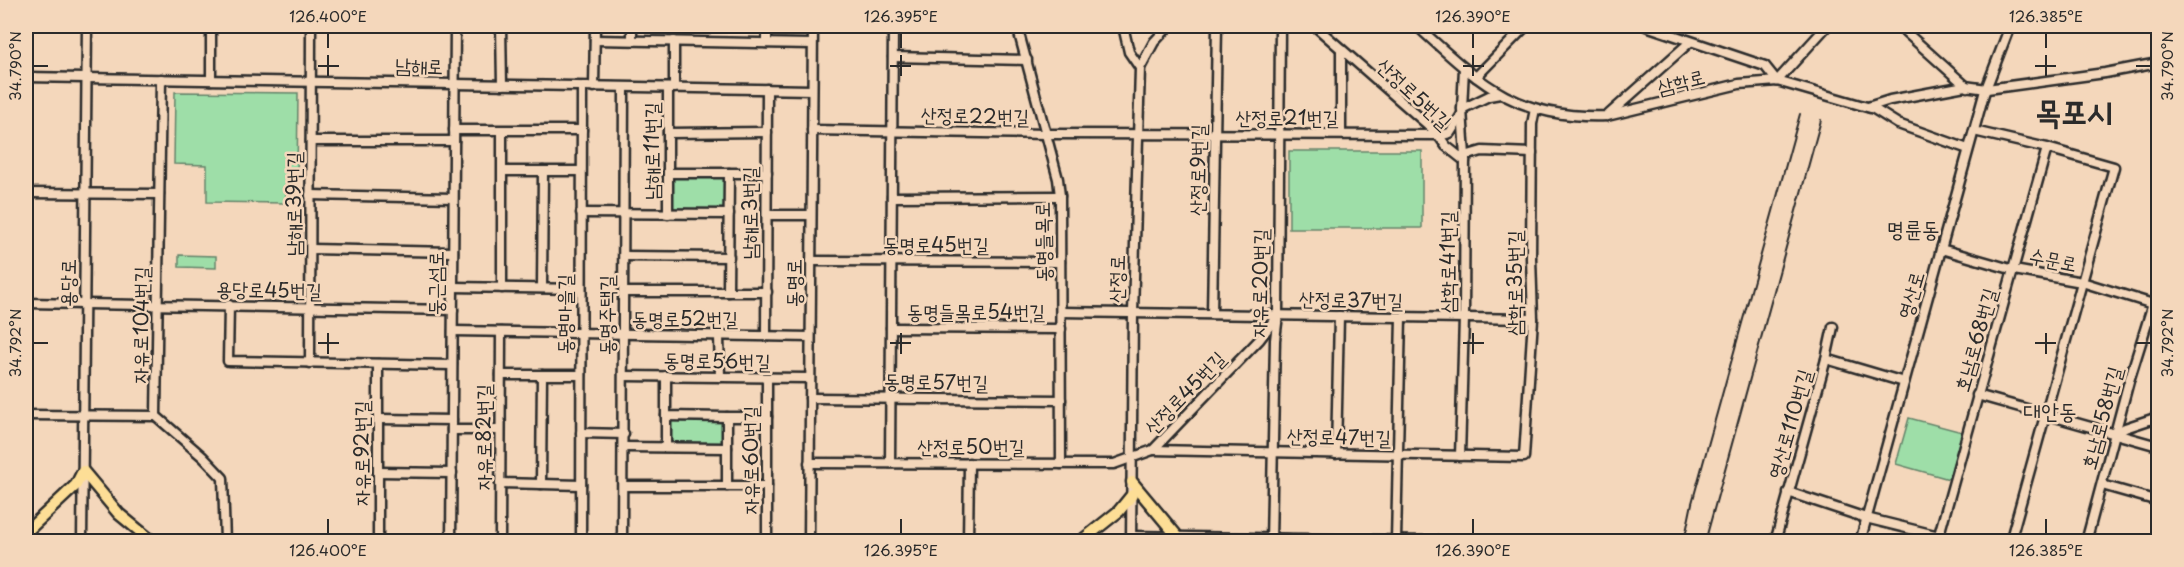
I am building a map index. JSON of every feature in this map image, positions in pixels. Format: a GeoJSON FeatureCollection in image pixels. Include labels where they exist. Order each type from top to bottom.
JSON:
{"type":"FeatureCollection","features":[{"type":"Feature","properties":{"kind":"main road"},"geometry":{"type":"LineString","coordinates":[[26,532],[76,485],[82,471],[119,514],[153,542]]}},
{"type":"Feature","properties":{"kind":"main road"},"geometry":{"type":"LineString","coordinates":[[1132,482],[1177,536]]}},
{"type":"Feature","properties":{"kind":"main road"},"geometry":{"type":"LineString","coordinates":[[1080,542],[1113,516],[1132,495]]}},
{"type":"Feature","properties":{"kind":"street","name":"용당로"},"geometry":{"type":"LineString","coordinates":[[82,542],[87,26]]}},
{"type":"Feature","properties":{"kind":"street"},"geometry":{"type":"LineString","coordinates":[[211,26],[212,80]]}},
{"type":"Feature","properties":{"kind":"street","name":"남해로39번길"},"geometry":{"type":"LineString","coordinates":[[310,363],[311,26]]}},
{"type":"Feature","properties":{"kind":"street","name":"둥근섬로"},"geometry":{"type":"LineString","coordinates":[[451,542],[455,26]]}},
{"type":"Feature","properties":{"kind":"street"},"geometry":{"type":"LineString","coordinates":[[501,26],[502,85]]}},
{"type":"Feature","properties":{"kind":"street"},"geometry":{"type":"LineString","coordinates":[[594,87],[595,26]]}},
{"type":"Feature","properties":{"kind":"street"},"geometry":{"type":"LineString","coordinates":[[632,26],[632,40]]}},
{"type":"Feature","properties":{"kind":"street"},"geometry":{"type":"LineString","coordinates":[[766,43],[767,26]]}},
{"type":"Feature","properties":{"kind":"street","name":"동명로"},"geometry":{"type":"LineString","coordinates":[[809,542],[813,26]]}},
{"type":"Feature","properties":{"kind":"street"},"geometry":{"type":"LineString","coordinates":[[890,463],[893,26]]}},
{"type":"Feature","properties":{"kind":"street","name":"동명들목로"},"geometry":{"type":"LineString","coordinates":[[1017,26],[1058,179],[1060,196],[1061,464]]}},
{"type":"Feature","properties":{"kind":"street"},"geometry":{"type":"LineString","coordinates":[[1123,26],[1129,52],[1140,68]]}},
{"type":"Feature","properties":{"kind":"street","name":"산정로"},"geometry":{"type":"LineString","coordinates":[[1131,539],[1133,313],[1140,68],[1154,42],[1168,26]]}},
{"type":"Feature","properties":{"kind":"street","name":"산정로9번길"},"geometry":{"type":"LineString","coordinates":[[1212,314],[1217,26]]}},
{"type":"Feature","properties":{"kind":"street","name":"자유로20번길"},"geometry":{"type":"LineString","coordinates":[[1271,540],[1275,340],[1278,315],[1280,26]]}},
{"type":"Feature","properties":{"kind":"street","name":"산정로5번길"},"geometry":{"type":"LineString","coordinates":[[1315,26],[1437,133],[1446,146],[1465,158]]}},
{"type":"Feature","properties":{"kind":"street","name":"삼학로"},"geometry":{"type":"LineString","coordinates":[[1417,26],[1476,77],[1500,93],[1535,109],[1569,116],[1607,116],[1739,84],[1777,81],[1868,107],[1898,124],[1968,149]]}},
{"type":"Feature","properties":{"kind":"street"},"geometry":{"type":"LineString","coordinates":[[1476,77],[1526,26]]}},
{"type":"Feature","properties":{"kind":"street"},"geometry":{"type":"LineString","coordinates":[[1646,26],[1666,29],[1690,42],[1764,66],[1777,81],[1827,26]]}},
{"type":"Feature","properties":{"kind":"street"},"geometry":{"type":"LineString","coordinates":[[1899,26],[1965,86],[1986,92],[2158,63]]}},
{"type":"Feature","properties":{"kind":"street","name":"영산로"},"geometry":{"type":"LineString","coordinates":[[1860,542],[1968,149],[2010,26]]}},
{"type":"Feature","properties":{"kind":"street"},"geometry":{"type":"LineString","coordinates":[[595,40],[812,44]]}},
{"type":"Feature","properties":{"kind":"street","name":"남해로11번길"},"geometry":{"type":"LineString","coordinates":[[668,214],[668,133],[674,41]]}},
{"type":"Feature","properties":{"kind":"street"},"geometry":{"type":"LineString","coordinates":[[1607,116],[1690,42]]}},
{"type":"Feature","properties":{"kind":"street"},"geometry":{"type":"LineString","coordinates":[[1341,49],[1341,134]]}},
{"type":"Feature","properties":{"kind":"street"},"geometry":{"type":"LineString","coordinates":[[893,57],[1027,60]]}},
{"type":"Feature","properties":{"kind":"street","name":"삼학로41번길"},"geometry":{"type":"LineString","coordinates":[[1461,456],[1464,318],[1465,158],[1462,112],[1464,68]]}},
{"type":"Feature","properties":{"kind":"street","name":"남해로"},"geometry":{"type":"LineString","coordinates":[[26,77],[812,90]]}},
{"type":"Feature","properties":{"kind":"street","name":"자유로104번길"},"geometry":{"type":"LineString","coordinates":[[156,416],[161,79]]}},
{"type":"Feature","properties":{"kind":"street"},"geometry":{"type":"LineString","coordinates":[[1868,107],[1890,100],[1965,86]]}},
{"type":"Feature","properties":{"kind":"street","name":"동명마을길"},"geometry":{"type":"LineString","coordinates":[[581,542],[582,87]]}},
{"type":"Feature","properties":{"kind":"street","name":"동명주택길"},"geometry":{"type":"LineString","coordinates":[[622,542],[624,88]]}},
{"type":"Feature","properties":{"kind":"street","name":"남해로3번길"},"geometry":{"type":"LineString","coordinates":[[766,336],[767,89]]}},
{"type":"Feature","properties":{"kind":"street"},"geometry":{"type":"LineString","coordinates":[[1437,133],[1450,133],[1462,112],[1489,96],[1500,93]]}},
{"type":"Feature","properties":{"kind":"street","name":"삼학로35번길"},"geometry":{"type":"LineString","coordinates":[[1524,458],[1533,319],[1532,124],[1535,109]]}},
{"type":"Feature","properties":{"kind":"street"},"geometry":{"type":"LineString","coordinates":[[454,130],[582,130]]}},
{"type":"Feature","properties":{"kind":"street","name":"산정로22번길"},"geometry":{"type":"LineString","coordinates":[[812,130],[1137,134]]}},
{"type":"Feature","properties":{"kind":"street"},"geometry":{"type":"LineString","coordinates":[[502,131],[502,288]]}},
{"type":"Feature","properties":{"kind":"street"},"geometry":{"type":"LineString","coordinates":[[1974,131],[2047,147],[2114,167],[2010,542]]}},
{"type":"Feature","properties":{"kind":"street"},"geometry":{"type":"LineString","coordinates":[[668,133],[767,132]]}},
{"type":"Feature","properties":{"kind":"street","name":"산정로21번길"},"geometry":{"type":"LineString","coordinates":[[1137,134],[1437,133]]}},
{"type":"Feature","properties":{"kind":"street"},"geometry":{"type":"LineString","coordinates":[[311,141],[454,141]]}},
{"type":"Feature","properties":{"kind":"street","name":"호남로68번길"},"geometry":{"type":"LineString","coordinates":[[1938,538],[2047,147]]}},
{"type":"Feature","properties":{"kind":"street"},"geometry":{"type":"LineString","coordinates":[[1465,158],[1482,151],[1532,153]]}},
{"type":"Feature","properties":{"kind":"street"},"geometry":{"type":"LineString","coordinates":[[503,171],[582,171]]}},
{"type":"Feature","properties":{"kind":"street"},"geometry":{"type":"LineString","coordinates":[[542,288],[543,171]]}},
{"type":"Feature","properties":{"kind":"street"},"geometry":{"type":"LineString","coordinates":[[668,173],[767,173]]}},
{"type":"Feature","properties":{"kind":"street"},"geometry":{"type":"LineString","coordinates":[[728,292],[729,173]]}},
{"type":"Feature","properties":{"kind":"street"},"geometry":{"type":"LineString","coordinates":[[26,193],[159,194]]}},
{"type":"Feature","properties":{"kind":"street"},"geometry":{"type":"LineString","coordinates":[[310,195],[453,198]]}},
{"type":"Feature","properties":{"kind":"street"},"geometry":{"type":"LineString","coordinates":[[892,197],[1060,196]]}},
{"type":"Feature","properties":{"kind":"street"},"geometry":{"type":"LineString","coordinates":[[581,213],[729,214]]}},
{"type":"Feature","properties":{"kind":"street"},"geometry":{"type":"LineString","coordinates":[[767,215],[811,215]]}},
{"type":"Feature","properties":{"kind":"street"},"geometry":{"type":"LineString","coordinates":[[310,249],[453,252]]}},
{"type":"Feature","properties":{"kind":"street","name":"수문로"},"geometry":{"type":"LineString","coordinates":[[1941,249],[2014,270],[2082,282],[2156,306]]}},
{"type":"Feature","properties":{"kind":"street"},"geometry":{"type":"LineString","coordinates":[[624,256],[729,257]]}},
{"type":"Feature","properties":{"kind":"street","name":"동명로45번길"},"geometry":{"type":"LineString","coordinates":[[811,261],[1060,262]]}},
{"type":"Feature","properties":{"kind":"street"},"geometry":{"type":"LineString","coordinates":[[453,287],[581,289]]}},
{"type":"Feature","properties":{"kind":"street"},"geometry":{"type":"LineString","coordinates":[[624,292],[766,292]]}},
{"type":"Feature","properties":{"kind":"street","name":"용당로45번길"},"geometry":{"type":"LineString","coordinates":[[26,303],[453,310]]}},
{"type":"Feature","properties":{"kind":"street"},"geometry":{"type":"LineString","coordinates":[[229,305],[228,361],[452,365]]}},
{"type":"Feature","properties":{"kind":"street","name":"호남로58번길"},"geometry":{"type":"LineString","coordinates":[[2086,542],[2129,381],[2156,306]]}},
{"type":"Feature","properties":{"kind":"street","name":"산정로37번길"},"geometry":{"type":"LineString","coordinates":[[1061,312],[1533,319]]}},
{"type":"Feature","properties":{"kind":"street","name":"산정로45번길"},"geometry":{"type":"LineString","coordinates":[[1132,457],[1153,450],[1259,340],[1278,315]]}},
{"type":"Feature","properties":{"kind":"street"},"geometry":{"type":"LineString","coordinates":[[1336,454],[1339,316]]}},
{"type":"Feature","properties":{"kind":"street"},"geometry":{"type":"LineString","coordinates":[[1396,540],[1401,317]]}},
{"type":"Feature","properties":{"kind":"street"},"geometry":{"type":"LineString","coordinates":[[1826,359],[1833,327]]}},
{"type":"Feature","properties":{"kind":"street","name":"동명들목로54번길"},"geometry":{"type":"LineString","coordinates":[[891,328],[1061,329]]}},
{"type":"Feature","properties":{"kind":"street","name":"동명로52번길"},"geometry":{"type":"LineString","coordinates":[[453,331],[810,337]]}},
{"type":"Feature","properties":{"kind":"street","name":"자유로82번길"},"geometry":{"type":"LineString","coordinates":[[500,542],[501,332]]}},
{"type":"Feature","properties":{"kind":"street"},"geometry":{"type":"LineString","coordinates":[[719,336],[720,377]]}},
{"type":"Feature","properties":{"kind":"street","name":"영산로110번길"},"geometry":{"type":"LineString","coordinates":[[1775,542],[1826,359],[1904,382]]}},
{"type":"Feature","properties":{"kind":"street","name":"자유로92번길"},"geometry":{"type":"LineString","coordinates":[[378,364],[378,542]]}},
{"type":"Feature","properties":{"kind":"street"},"geometry":{"type":"LineString","coordinates":[[501,375],[581,375]]}},
{"type":"Feature","properties":{"kind":"street"},"geometry":{"type":"LineString","coordinates":[[541,484],[542,375]]}},
{"type":"Feature","properties":{"kind":"street","name":"동명로56번길"},"geometry":{"type":"LineString","coordinates":[[624,376],[810,378]]}},
{"type":"Feature","properties":{"kind":"street"},"geometry":{"type":"LineString","coordinates":[[666,376],[666,447]]}},
{"type":"Feature","properties":{"kind":"street","name":"자유로60번길"},"geometry":{"type":"LineString","coordinates":[[767,378],[767,542]]}},
{"type":"Feature","properties":{"kind":"street"},"geometry":{"type":"LineString","coordinates":[[1977,395],[2158,446]]}},
{"type":"Feature","properties":{"kind":"street","name":"동명로57번길"},"geometry":{"type":"LineString","coordinates":[[810,398],[1061,400]]}},
{"type":"Feature","properties":{"kind":"street"},"geometry":{"type":"LineString","coordinates":[[26,415],[156,416],[223,478],[225,542]]}},
{"type":"Feature","properties":{"kind":"street"},"geometry":{"type":"LineString","coordinates":[[666,416],[767,417]]}},
{"type":"Feature","properties":{"kind":"street"},"geometry":{"type":"LineString","coordinates":[[727,417],[727,486]]}},
{"type":"Feature","properties":{"kind":"street"},"geometry":{"type":"LineString","coordinates":[[2115,434],[2158,417]]}},
{"type":"Feature","properties":{"kind":"street"},"geometry":{"type":"LineString","coordinates":[[379,419],[452,420]]}},
{"type":"Feature","properties":{"kind":"street"},"geometry":{"type":"LineString","coordinates":[[452,430],[500,430]]}},
{"type":"Feature","properties":{"kind":"street"},"geometry":{"type":"LineString","coordinates":[[581,433],[624,434]]}},
{"type":"Feature","properties":{"kind":"street"},"geometry":{"type":"LineString","coordinates":[[624,447],[727,448]]}},
{"type":"Feature","properties":{"kind":"street","name":"산정로47번길"},"geometry":{"type":"LineString","coordinates":[[1153,450],[1524,458]]}},
{"type":"Feature","properties":{"kind":"street","name":"산정로50번길"},"geometry":{"type":"LineString","coordinates":[[809,463],[1114,464],[1132,457]]}},
{"type":"Feature","properties":{"kind":"street"},"geometry":{"type":"LineString","coordinates":[[968,542],[969,463]]}},
{"type":"Feature","properties":{"kind":"street"},"geometry":{"type":"LineString","coordinates":[[378,472],[452,473]]}},
{"type":"Feature","properties":{"kind":"street"},"geometry":{"type":"LineString","coordinates":[[500,483],[581,485]]}},
{"type":"Feature","properties":{"kind":"street"},"geometry":{"type":"LineString","coordinates":[[2102,485],[2158,501]]}},
{"type":"Feature","properties":{"kind":"street"},"geometry":{"type":"LineString","coordinates":[[624,486],[767,486]]}},
{"type":"Feature","properties":{"kind":"street"},"geometry":{"type":"LineString","coordinates":[[1788,492],[1866,518],[1938,538],[1963,542]]}},
{"type":"Feature","properties":{"kind":"street"},"geometry":{"type":"LineString","coordinates":[[1131,539],[1177,536],[1271,540],[1488,542]]}},
{"type":"Feature","properties":{"kind":"green space"},"geometry":{"type":"Polygon","coordinates":[[[175,92],[298,93],[297,183],[286,183],[286,203],[207,202],[207,165],[174,164],[175,92]]]}},
{"type":"Feature","properties":{"kind":"green space"},"geometry":{"type":"Polygon","coordinates":[[[1289,151],[1422,151],[1422,228],[1289,228],[1289,151]]]}},
{"type":"Feature","properties":{"kind":"green space"},"geometry":{"type":"Polygon","coordinates":[[[726,175],[726,211],[670,211],[670,176],[726,175]]]}},
{"type":"Feature","properties":{"kind":"green space"},"geometry":{"type":"Polygon","coordinates":[[[179,255],[216,256],[216,268],[179,267],[179,255]]]}},
{"type":"Feature","properties":{"kind":"green space"},"geometry":{"type":"Polygon","coordinates":[[[1909,418],[1962,432],[1949,479],[1896,464],[1909,418]]]}},
{"type":"Feature","properties":{"kind":"green space"},"geometry":{"type":"Polygon","coordinates":[[[669,419],[724,420],[724,443],[669,443],[669,419]]]}},
{"type":"Feature","properties":{"kind":"railway"},"geometry":{"type":"LineString","coordinates":[[1684,542],[1692,503],[1800,114]]}},
{"type":"Feature","properties":{"kind":"railway"},"geometry":{"type":"LineString","coordinates":[[1705,542],[1821,120]]}},
{"type":"Feature","properties":{"kind":"district","name":"목포시"},"geometry":{"type":"Point","coordinates":[2074,112]}},
{"type":"Feature","properties":{"kind":"district","name":"명륜동"},"geometry":{"type":"Point","coordinates":[1913,229]}},
{"type":"Feature","properties":{"kind":"district","name":"대안동"},"geometry":{"type":"Point","coordinates":[2050,411]}}]}
